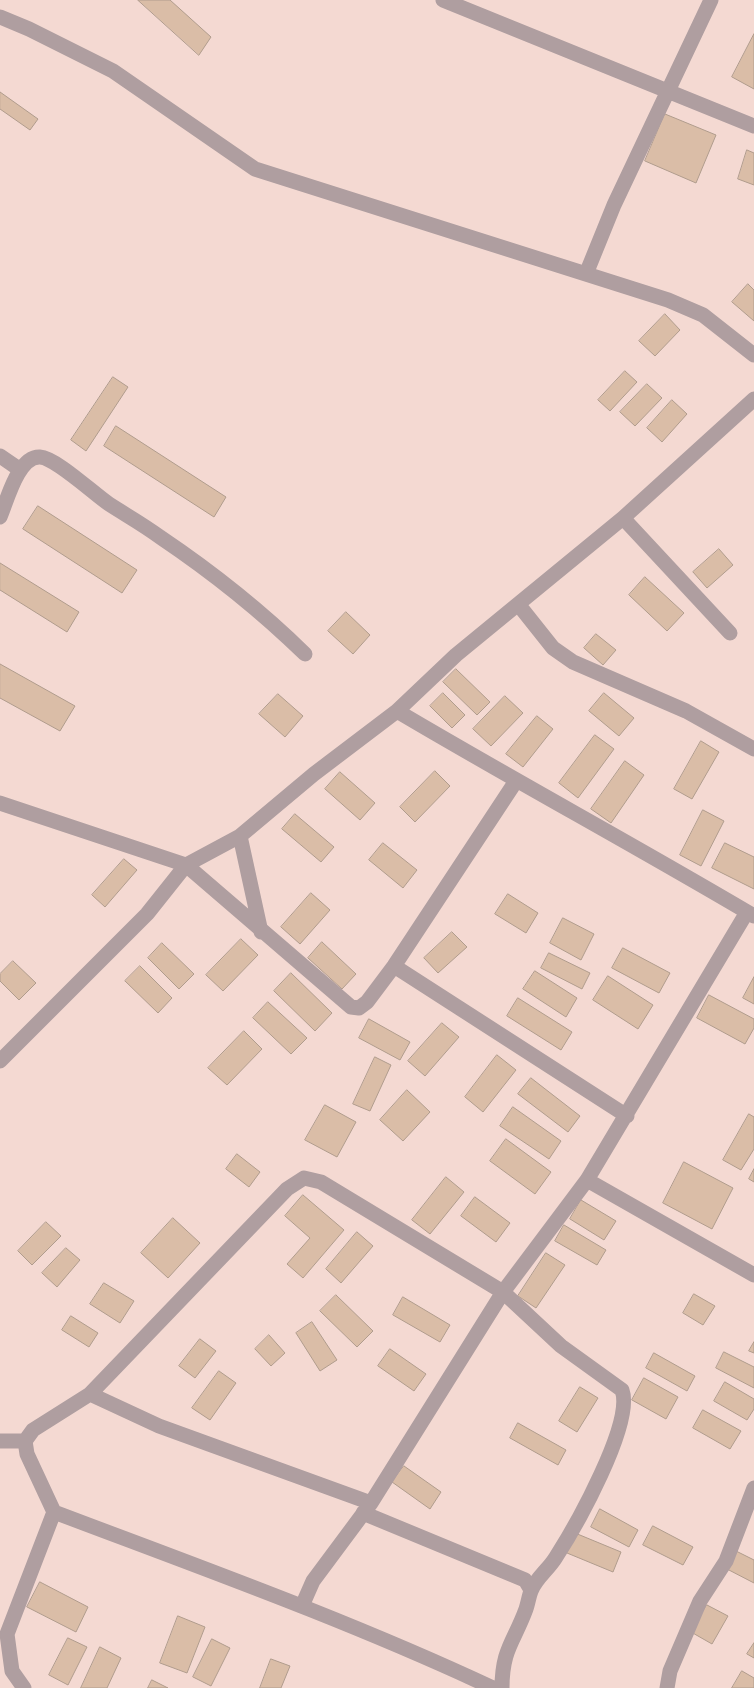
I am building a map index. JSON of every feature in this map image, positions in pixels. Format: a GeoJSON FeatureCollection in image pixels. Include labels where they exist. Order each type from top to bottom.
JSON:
{"type":"FeatureCollection","features":[{"type":"Feature","properties":{"kind":"street"},"geometry":{"type":"LineString","coordinates":[[443,0],[754,126]]}},
{"type":"Feature","properties":{"kind":"street"},"geometry":{"type":"LineString","coordinates":[[586,274],[614,205],[711,0]]}},
{"type":"Feature","properties":{"kind":"street"},"geometry":{"type":"LineString","coordinates":[[0,17],[29,29],[113,71],[255,169],[668,300],[703,315],[754,355]]}},
{"type":"Feature","properties":{"kind":"street"},"geometry":{"type":"LineString","coordinates":[[0,1061],[147,914],[186,865],[240,836],[314,774],[398,711],[456,655],[623,518],[754,399]]}},
{"type":"Feature","properties":{"kind":"street"},"geometry":{"type":"LineString","coordinates":[[0,456],[20,469]]}},
{"type":"Feature","properties":{"kind":"street"},"geometry":{"type":"LineString","coordinates":[[0,517],[20,469],[32,459],[40,457],[52,461],[108,503],[160,536],[241,597],[305,654]]}},
{"type":"Feature","properties":{"kind":"street"},"geometry":{"type":"LineString","coordinates":[[623,518],[730,633]]}},
{"type":"Feature","properties":{"kind":"street"},"geometry":{"type":"LineString","coordinates":[[518,604],[553,648],[567,658],[686,711],[754,749]]}},
{"type":"Feature","properties":{"kind":"street"},"geometry":{"type":"LineString","coordinates":[[302,1606],[313,1581],[367,1508],[504,1292],[586,1180],[751,914],[633,845],[516,781],[398,711]]}},
{"type":"Feature","properties":{"kind":"street"},"geometry":{"type":"LineString","coordinates":[[0,803],[186,865],[261,932],[351,1007],[359,1008],[367,1002],[394,966],[516,781]]}},
{"type":"Feature","properties":{"kind":"street"},"geometry":{"type":"LineString","coordinates":[[240,836],[261,932]]}},
{"type":"Feature","properties":{"kind":"street"},"geometry":{"type":"LineString","coordinates":[[394,966],[627,1116]]}},
{"type":"Feature","properties":{"kind":"street"},"geometry":{"type":"LineString","coordinates":[[493,1688],[417,1652],[302,1606],[54,1512],[27,1454],[25,1441],[33,1430],[90,1394],[287,1188],[304,1178],[321,1182],[504,1292],[561,1346],[622,1390],[625,1400],[618,1433],[592,1491],[556,1558],[531,1590],[526,1609],[505,1653],[502,1688]]}},
{"type":"Feature","properties":{"kind":"street"},"geometry":{"type":"LineString","coordinates":[[586,1180],[754,1275]]}},
{"type":"Feature","properties":{"kind":"street"},"geometry":{"type":"LineString","coordinates":[[90,1394],[159,1426],[367,1508],[525,1580],[531,1590]]}},
{"type":"Feature","properties":{"kind":"street"},"geometry":{"type":"LineString","coordinates":[[0,1441],[25,1441]]}},
{"type":"Feature","properties":{"kind":"street"},"geometry":{"type":"LineString","coordinates":[[667,1688],[670,1671],[700,1601],[726,1561],[754,1488]]}},
{"type":"Feature","properties":{"kind":"street"},"geometry":{"type":"LineString","coordinates":[[24,1688],[12,1671],[6,1634],[54,1512]]}},
{"type":"Feature","properties":{"kind":"building"},"geometry":{"type":"Polygon","coordinates":[[[138,0],[170,0],[211,37],[199,55],[138,0]]]}},
{"type":"Feature","properties":{"kind":"building"},"geometry":{"type":"Polygon","coordinates":[[[754,34],[754,89],[732,77],[754,34]]]}},
{"type":"Feature","properties":{"kind":"building"},"geometry":{"type":"Polygon","coordinates":[[[0,92],[38,119],[30,130],[0,109],[0,92]]]}},
{"type":"Feature","properties":{"kind":"building"},"geometry":{"type":"Polygon","coordinates":[[[665,114],[716,135],[696,183],[645,161],[665,114]]]}},
{"type":"Feature","properties":{"kind":"building"},"geometry":{"type":"Polygon","coordinates":[[[747,150],[754,153],[754,185],[738,179],[747,150]]]}},
{"type":"Feature","properties":{"kind":"building"},"geometry":{"type":"Polygon","coordinates":[[[748,284],[754,290],[754,321],[732,302],[748,284]]]}},
{"type":"Feature","properties":{"kind":"building"},"geometry":{"type":"Polygon","coordinates":[[[665,314],[680,330],[655,356],[639,341],[665,314]]]}},
{"type":"Feature","properties":{"kind":"building"},"geometry":{"type":"Polygon","coordinates":[[[625,371],[637,382],[610,411],[598,400],[625,371]]]}},
{"type":"Feature","properties":{"kind":"building"},"geometry":{"type":"Polygon","coordinates":[[[113,377],[128,387],[86,451],[71,440],[113,377]]]}},
{"type":"Feature","properties":{"kind":"building"},"geometry":{"type":"Polygon","coordinates":[[[647,384],[662,398],[635,426],[620,412],[647,384]]]}},
{"type":"Feature","properties":{"kind":"building"},"geometry":{"type":"Polygon","coordinates":[[[672,400],[687,414],[662,442],[647,428],[672,400]]]}},
{"type":"Feature","properties":{"kind":"building"},"geometry":{"type":"Polygon","coordinates":[[[116,426],[226,497],[214,517],[104,446],[116,426]]]}},
{"type":"Feature","properties":{"kind":"building"},"geometry":{"type":"Polygon","coordinates":[[[38,506],[137,570],[122,593],[23,529],[38,506]]]}},
{"type":"Feature","properties":{"kind":"building"},"geometry":{"type":"Polygon","coordinates":[[[719,549],[733,565],[707,588],[693,572],[719,549]]]}},
{"type":"Feature","properties":{"kind":"building"},"geometry":{"type":"Polygon","coordinates":[[[0,563],[79,612],[67,632],[0,590],[0,563]]]}},
{"type":"Feature","properties":{"kind":"building"},"geometry":{"type":"Polygon","coordinates":[[[645,577],[684,613],[667,631],[629,595],[645,577]]]}},
{"type":"Feature","properties":{"kind":"building"},"geometry":{"type":"Polygon","coordinates":[[[346,612],[370,635],[353,654],[328,631],[346,612]]]}},
{"type":"Feature","properties":{"kind":"building"},"geometry":{"type":"Polygon","coordinates":[[[596,634],[616,650],[603,665],[584,648],[596,634]]]}},
{"type":"Feature","properties":{"kind":"building"},"geometry":{"type":"Polygon","coordinates":[[[0,664],[75,706],[60,731],[0,698],[0,664]]]}},
{"type":"Feature","properties":{"kind":"building"},"geometry":{"type":"Polygon","coordinates":[[[456,669],[490,702],[477,715],[443,682],[456,669]]]}},
{"type":"Feature","properties":{"kind":"building"},"geometry":{"type":"Polygon","coordinates":[[[443,693],[465,715],[452,728],[430,706],[443,693]]]}},
{"type":"Feature","properties":{"kind":"building"},"geometry":{"type":"Polygon","coordinates":[[[604,693],[634,718],[619,736],[589,711],[604,693]]]}},
{"type":"Feature","properties":{"kind":"building"},"geometry":{"type":"Polygon","coordinates":[[[278,694],[303,716],[285,737],[259,714],[278,694]]]}},
{"type":"Feature","properties":{"kind":"building"},"geometry":{"type":"Polygon","coordinates":[[[505,696],[523,713],[491,746],[473,729],[505,696]]]}},
{"type":"Feature","properties":{"kind":"building"},"geometry":{"type":"Polygon","coordinates":[[[537,716],[553,729],[523,767],[506,754],[537,716]]]}},
{"type":"Feature","properties":{"kind":"building"},"geometry":{"type":"Polygon","coordinates":[[[595,735],[614,749],[578,798],[559,783],[595,735]]]}},
{"type":"Feature","properties":{"kind":"building"},"geometry":{"type":"Polygon","coordinates":[[[701,741],[719,752],[692,799],[674,789],[701,741]]]}},
{"type":"Feature","properties":{"kind":"building"},"geometry":{"type":"Polygon","coordinates":[[[625,761],[644,775],[611,823],[591,809],[625,761]]]}},
{"type":"Feature","properties":{"kind":"building"},"geometry":{"type":"Polygon","coordinates":[[[435,771],[450,786],[415,822],[400,807],[435,771]]]}},
{"type":"Feature","properties":{"kind":"building"},"geometry":{"type":"Polygon","coordinates":[[[340,772],[375,803],[360,820],[325,789],[340,772]]]}},
{"type":"Feature","properties":{"kind":"building"},"geometry":{"type":"Polygon","coordinates":[[[703,810],[724,821],[701,866],[680,855],[703,810]]]}},
{"type":"Feature","properties":{"kind":"building"},"geometry":{"type":"Polygon","coordinates":[[[295,814],[334,847],[321,862],[282,829],[295,814]]]}},
{"type":"Feature","properties":{"kind":"building"},"geometry":{"type":"Polygon","coordinates":[[[383,843],[417,870],[403,888],[369,860],[383,843]]]}},
{"type":"Feature","properties":{"kind":"building"},"geometry":{"type":"Polygon","coordinates":[[[725,843],[754,857],[754,889],[712,868],[725,843]]]}},
{"type":"Feature","properties":{"kind":"building"},"geometry":{"type":"Polygon","coordinates":[[[124,859],[137,870],[105,907],[92,895],[124,859]]]}},
{"type":"Feature","properties":{"kind":"building"},"geometry":{"type":"Polygon","coordinates":[[[311,893],[330,910],[300,944],[281,927],[311,893]]]}},
{"type":"Feature","properties":{"kind":"building"},"geometry":{"type":"Polygon","coordinates":[[[508,894],[538,913],[526,933],[495,914],[508,894]]]}},
{"type":"Feature","properties":{"kind":"building"},"geometry":{"type":"Polygon","coordinates":[[[563,918],[594,934],[581,960],[550,943],[563,918]]]}},
{"type":"Feature","properties":{"kind":"building"},"geometry":{"type":"Polygon","coordinates":[[[452,932],[467,947],[438,973],[424,958],[452,932]]]}},
{"type":"Feature","properties":{"kind":"building"},"geometry":{"type":"Polygon","coordinates":[[[241,939],[258,955],[223,991],[206,975],[241,939]]]}},
{"type":"Feature","properties":{"kind":"building"},"geometry":{"type":"Polygon","coordinates":[[[322,942],[356,974],[342,989],[308,958],[322,942]]]}},
{"type":"Feature","properties":{"kind":"building"},"geometry":{"type":"Polygon","coordinates":[[[162,943],[194,974],[179,989],[148,958],[162,943]]]}},
{"type":"Feature","properties":{"kind":"building"},"geometry":{"type":"Polygon","coordinates":[[[623,948],[670,973],[659,993],[612,968],[623,948]]]}},
{"type":"Feature","properties":{"kind":"building"},"geometry":{"type":"Polygon","coordinates":[[[549,953],[590,973],[582,989],[541,968],[549,953]]]}},
{"type":"Feature","properties":{"kind":"building"},"geometry":{"type":"Polygon","coordinates":[[[13,961],[36,983],[19,1000],[0,981],[0,974],[13,961]]]}},
{"type":"Feature","properties":{"kind":"building"},"geometry":{"type":"Polygon","coordinates":[[[140,966],[172,998],[158,1013],[125,981],[140,966]]]}},
{"type":"Feature","properties":{"kind":"building"},"geometry":{"type":"Polygon","coordinates":[[[535,971],[577,998],[566,1017],[523,989],[535,971]]]}},
{"type":"Feature","properties":{"kind":"building"},"geometry":{"type":"Polygon","coordinates":[[[291,973],[332,1013],[315,1031],[274,991],[291,973]]]}},
{"type":"Feature","properties":{"kind":"building"},"geometry":{"type":"Polygon","coordinates":[[[608,976],[653,1005],[638,1029],[593,1000],[608,976]]]}},
{"type":"Feature","properties":{"kind":"building"},"geometry":{"type":"Polygon","coordinates":[[[754,977],[754,1004],[743,998],[754,977]]]}},
{"type":"Feature","properties":{"kind":"building"},"geometry":{"type":"Polygon","coordinates":[[[709,995],[754,1019],[754,1028],[745,1044],[697,1018],[709,995]]]}},
{"type":"Feature","properties":{"kind":"building"},"geometry":{"type":"Polygon","coordinates":[[[518,998],[572,1032],[561,1050],[507,1016],[518,998]]]}},
{"type":"Feature","properties":{"kind":"building"},"geometry":{"type":"Polygon","coordinates":[[[268,1002],[307,1038],[291,1054],[253,1018],[268,1002]]]}},
{"type":"Feature","properties":{"kind":"building"},"geometry":{"type":"Polygon","coordinates":[[[369,1019],[410,1042],[400,1060],[359,1038],[369,1019]]]}},
{"type":"Feature","properties":{"kind":"building"},"geometry":{"type":"Polygon","coordinates":[[[442,1023],[459,1037],[425,1076],[408,1061],[442,1023]]]}},
{"type":"Feature","properties":{"kind":"building"},"geometry":{"type":"Polygon","coordinates":[[[244,1031],[262,1049],[227,1085],[208,1068],[244,1031]]]}},
{"type":"Feature","properties":{"kind":"building"},"geometry":{"type":"Polygon","coordinates":[[[497,1055],[516,1070],[483,1112],[465,1097],[497,1055]]]}},
{"type":"Feature","properties":{"kind":"building"},"geometry":{"type":"Polygon","coordinates":[[[375,1057],[391,1065],[370,1111],[353,1104],[375,1057]]]}},
{"type":"Feature","properties":{"kind":"building"},"geometry":{"type":"Polygon","coordinates":[[[531,1078],[580,1116],[568,1132],[518,1094],[531,1078]]]}},
{"type":"Feature","properties":{"kind":"building"},"geometry":{"type":"Polygon","coordinates":[[[407,1090],[430,1112],[403,1141],[380,1120],[407,1090]]]}},
{"type":"Feature","properties":{"kind":"building"},"geometry":{"type":"Polygon","coordinates":[[[325,1105],[356,1122],[337,1157],[305,1140],[325,1105]]]}},
{"type":"Feature","properties":{"kind":"building"},"geometry":{"type":"Polygon","coordinates":[[[513,1107],[561,1141],[549,1159],[500,1126],[513,1107]]]}},
{"type":"Feature","properties":{"kind":"building"},"geometry":{"type":"Polygon","coordinates":[[[749,1114],[754,1117],[754,1149],[741,1170],[723,1160],[749,1114]]]}},
{"type":"Feature","properties":{"kind":"building"},"geometry":{"type":"Polygon","coordinates":[[[506,1139],[551,1172],[535,1194],[490,1161],[506,1139]]]}},
{"type":"Feature","properties":{"kind":"building"},"geometry":{"type":"Polygon","coordinates":[[[237,1154],[260,1172],[249,1187],[226,1169],[237,1154]]]}},
{"type":"Feature","properties":{"kind":"building"},"geometry":{"type":"Polygon","coordinates":[[[684,1162],[733,1188],[712,1229],[663,1203],[684,1162]]]}},
{"type":"Feature","properties":{"kind":"building"},"geometry":{"type":"Polygon","coordinates":[[[754,1169],[754,1182],[749,1179],[754,1169]]]}},
{"type":"Feature","properties":{"kind":"building"},"geometry":{"type":"Polygon","coordinates":[[[446,1177],[464,1192],[430,1234],[412,1220],[446,1177]]]}},
{"type":"Feature","properties":{"kind":"building"},"geometry":{"type":"Polygon","coordinates":[[[303,1195],[344,1230],[303,1278],[287,1264],[310,1238],[285,1216],[303,1195]]]}},
{"type":"Feature","properties":{"kind":"building"},"geometry":{"type":"Polygon","coordinates":[[[475,1197],[510,1223],[496,1242],[461,1216],[475,1197]]]}},
{"type":"Feature","properties":{"kind":"building"},"geometry":{"type":"Polygon","coordinates":[[[581,1200],[616,1221],[604,1240],[570,1219],[581,1200]]]}},
{"type":"Feature","properties":{"kind":"building"},"geometry":{"type":"Polygon","coordinates":[[[173,1218],[200,1243],[168,1278],[141,1253],[173,1218]]]}},
{"type":"Feature","properties":{"kind":"building"},"geometry":{"type":"Polygon","coordinates":[[[46,1222],[61,1236],[32,1265],[18,1251],[46,1222]]]}},
{"type":"Feature","properties":{"kind":"building"},"geometry":{"type":"Polygon","coordinates":[[[564,1225],[606,1250],[597,1265],[555,1241],[564,1225]]]}},
{"type":"Feature","properties":{"kind":"building"},"geometry":{"type":"Polygon","coordinates":[[[357,1232],[373,1246],[341,1283],[326,1269],[357,1232]]]}},
{"type":"Feature","properties":{"kind":"building"},"geometry":{"type":"Polygon","coordinates":[[[66,1248],[80,1260],[57,1287],[42,1273],[66,1248]]]}},
{"type":"Feature","properties":{"kind":"building"},"geometry":{"type":"Polygon","coordinates":[[[546,1253],[565,1265],[536,1308],[518,1296],[546,1253]]]}},
{"type":"Feature","properties":{"kind":"building"},"geometry":{"type":"Polygon","coordinates":[[[104,1283],[134,1301],[120,1323],[90,1304],[104,1283]]]}},
{"type":"Feature","properties":{"kind":"building"},"geometry":{"type":"Polygon","coordinates":[[[694,1294],[715,1306],[703,1325],[683,1313],[694,1294]]]}},
{"type":"Feature","properties":{"kind":"building"},"geometry":{"type":"Polygon","coordinates":[[[336,1295],[373,1331],[357,1347],[320,1311],[336,1295]]]}},
{"type":"Feature","properties":{"kind":"building"},"geometry":{"type":"Polygon","coordinates":[[[403,1297],[450,1325],[440,1342],[393,1315],[403,1297]]]}},
{"type":"Feature","properties":{"kind":"building"},"geometry":{"type":"Polygon","coordinates":[[[71,1316],[98,1333],[89,1347],[62,1330],[71,1316]]]}},
{"type":"Feature","properties":{"kind":"building"},"geometry":{"type":"Polygon","coordinates":[[[312,1322],[337,1360],[320,1371],[296,1333],[312,1322]]]}},
{"type":"Feature","properties":{"kind":"building"},"geometry":{"type":"Polygon","coordinates":[[[269,1335],[285,1353],[271,1366],[255,1349],[269,1335]]]}},
{"type":"Feature","properties":{"kind":"building"},"geometry":{"type":"Polygon","coordinates":[[[200,1339],[216,1351],[195,1378],[179,1366],[200,1339]]]}},
{"type":"Feature","properties":{"kind":"building"},"geometry":{"type":"Polygon","coordinates":[[[754,1342],[754,1353],[749,1351],[754,1342]]]}},
{"type":"Feature","properties":{"kind":"building"},"geometry":{"type":"Polygon","coordinates":[[[390,1349],[426,1374],[414,1391],[378,1366],[390,1349]]]}},
{"type":"Feature","properties":{"kind":"building"},"geometry":{"type":"Polygon","coordinates":[[[724,1352],[754,1367],[754,1388],[716,1368],[724,1352]]]}},
{"type":"Feature","properties":{"kind":"building"},"geometry":{"type":"Polygon","coordinates":[[[654,1353],[695,1376],[687,1391],[646,1368],[654,1353]]]}},
{"type":"Feature","properties":{"kind":"building"},"geometry":{"type":"Polygon","coordinates":[[[219,1371],[236,1383],[210,1420],[192,1408],[219,1371]]]}},
{"type":"Feature","properties":{"kind":"building"},"geometry":{"type":"Polygon","coordinates":[[[644,1378],[678,1397],[666,1419],[632,1400],[644,1378]]]}},
{"type":"Feature","properties":{"kind":"building"},"geometry":{"type":"Polygon","coordinates":[[[725,1382],[754,1399],[754,1409],[747,1420],[714,1401],[725,1382]]]}},
{"type":"Feature","properties":{"kind":"building"},"geometry":{"type":"Polygon","coordinates":[[[580,1387],[598,1398],[577,1432],[559,1421],[580,1387]]]}},
{"type":"Feature","properties":{"kind":"building"},"geometry":{"type":"Polygon","coordinates":[[[703,1410],[741,1431],[730,1449],[693,1428],[703,1410]]]}},
{"type":"Feature","properties":{"kind":"building"},"geometry":{"type":"Polygon","coordinates":[[[518,1423],[566,1450],[558,1465],[510,1438],[518,1423]]]}},
{"type":"Feature","properties":{"kind":"building"},"geometry":{"type":"Polygon","coordinates":[[[404,1466],[441,1492],[430,1509],[392,1482],[404,1466]]]}},
{"type":"Feature","properties":{"kind":"building"},"geometry":{"type":"Polygon","coordinates":[[[600,1509],[638,1530],[629,1547],[591,1527],[600,1509]]]}},
{"type":"Feature","properties":{"kind":"building"},"geometry":{"type":"Polygon","coordinates":[[[653,1526],[693,1547],[683,1565],[643,1545],[653,1526]]]}},
{"type":"Feature","properties":{"kind":"building"},"geometry":{"type":"Polygon","coordinates":[[[575,1533],[621,1552],[613,1572],[567,1553],[575,1533]]]}},
{"type":"Feature","properties":{"kind":"building"},"geometry":{"type":"Polygon","coordinates":[[[736,1551],[754,1560],[754,1583],[727,1569],[736,1551]]]}},
{"type":"Feature","properties":{"kind":"building"},"geometry":{"type":"Polygon","coordinates":[[[40,1582],[88,1607],[76,1632],[27,1607],[40,1582]]]}},
{"type":"Feature","properties":{"kind":"building"},"geometry":{"type":"Polygon","coordinates":[[[707,1605],[728,1616],[712,1644],[691,1632],[707,1605]]]}},
{"type":"Feature","properties":{"kind":"building"},"geometry":{"type":"Polygon","coordinates":[[[178,1616],[205,1627],[187,1673],[160,1663],[178,1616]]]}},
{"type":"Feature","properties":{"kind":"building"},"geometry":{"type":"Polygon","coordinates":[[[68,1638],[87,1647],[68,1685],[49,1675],[68,1638]]]}},
{"type":"Feature","properties":{"kind":"building"},"geometry":{"type":"Polygon","coordinates":[[[212,1639],[230,1648],[211,1686],[193,1677],[212,1639]]]}},
{"type":"Feature","properties":{"kind":"building"},"geometry":{"type":"Polygon","coordinates":[[[754,1643],[754,1658],[747,1654],[754,1643]]]}},
{"type":"Feature","properties":{"kind":"building"},"geometry":{"type":"Polygon","coordinates":[[[100,1647],[121,1658],[107,1688],[81,1688],[100,1647]]]}},
{"type":"Feature","properties":{"kind":"building"},"geometry":{"type":"Polygon","coordinates":[[[271,1659],[290,1666],[281,1688],[260,1688],[271,1659]]]}},
{"type":"Feature","properties":{"kind":"building"},"geometry":{"type":"Polygon","coordinates":[[[742,1671],[754,1678],[754,1688],[732,1688],[742,1671]]]}},
{"type":"Feature","properties":{"kind":"building"},"geometry":{"type":"Polygon","coordinates":[[[152,1680],[168,1688],[148,1688],[152,1680]]]}}]}
